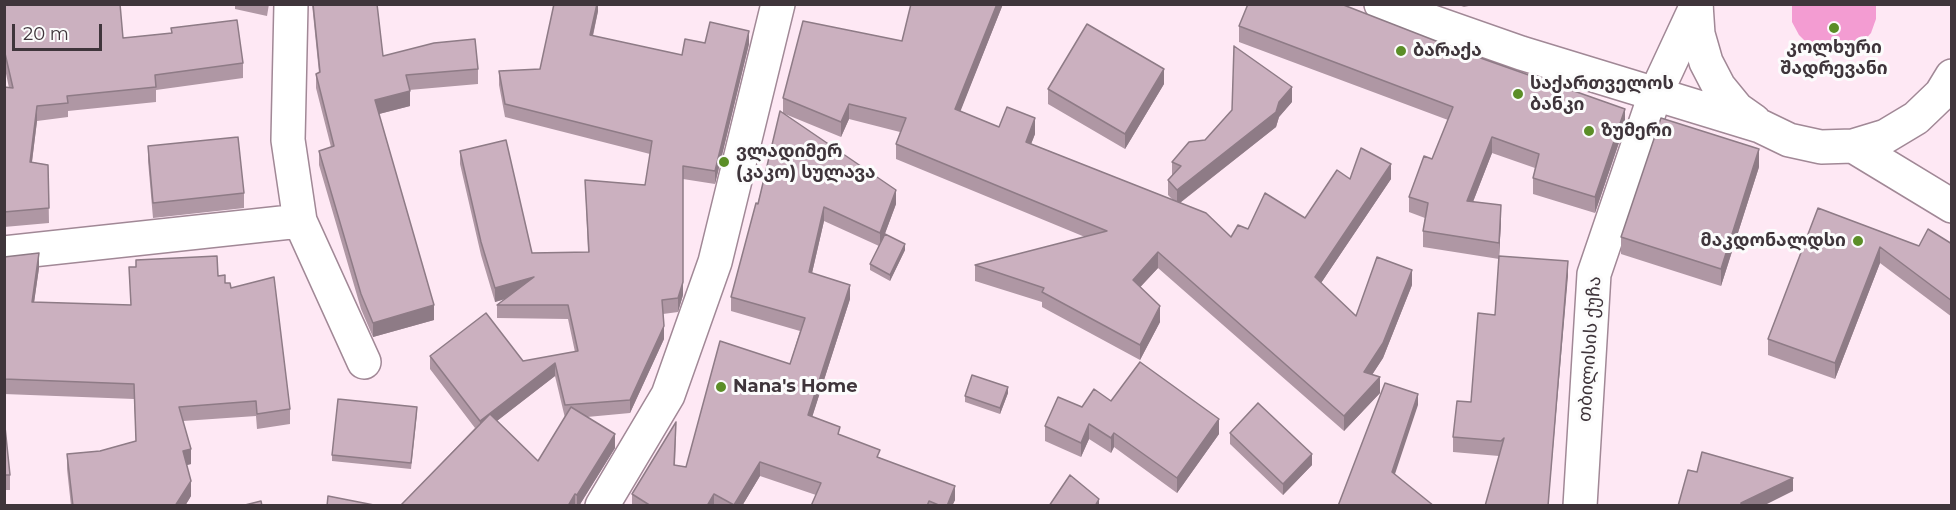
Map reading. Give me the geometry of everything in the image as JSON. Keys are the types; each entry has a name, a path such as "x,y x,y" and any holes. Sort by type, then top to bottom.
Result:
{"street":[{"path":"291,4 288,140 300,221 364,362"},
{"path":"602,506 668,395 715,262 778,4"},
{"path":"1381,4 1521,53 1760,126 1789,140 1821,147 1853,146 1886,136 1916,118 1941,94 1952,76"},
{"path":"1696,5 1698,34 1706,62 1715,79 1737,109 1760,126"},
{"name":"თბილისის ქუჩა","path":"1580,506 1594,274 1655,95 1696,5"},
{"path":"1853,146 1952,206"},
{"path":"4,253 300,221"}],"shaded area":[{"name":"კოლხური შადრევანი","path":"1792,4 1876,5 1876,19 1871,33 1862,43 1849,51 1821,52 1799,35 1792,22"}],"building":[{"path":"4,4 120,4 123,38 172,33 171,28 237,20 243,63 155,75 156,87 67,96 68,103 37,106 30,162 48,165 49,208 4,212 4,87 13,88 4,49"},
{"path":"313,4 377,4 383,56 434,43 475,39 478,69 406,75 410,91 375,100 434,305 373,323 361,294 319,151 334,146 316,74 320,72"},
{"path":"554,4 597,4 590,35 682,55 685,39 705,43 710,22 749,31 715,171 683,166 683,282 678,298 662,300 664,326 630,400 565,405 555,363 480,421 430,356 486,313 523,361 578,351 568,305 497,305 534,277 495,288 481,242 460,151 506,140 532,253 589,252 585,180 645,185 652,141 505,104 499,71 540,69"},
{"path":"911,4 997,4 955,109 999,127 1007,107 1035,118 1026,142 1206,213 1231,237 1238,225 1248,229 1265,193 1305,218 1337,170 1350,179 1361,148 1391,164 1315,277 1356,316 1377,257 1412,270 1383,343 1364,372 1380,377 1344,416 1158,252 1133,280 1160,306 1140,345 1042,292 1044,288 975,265 1107,231 896,144 906,118 849,104 841,122 783,98 803,21 902,41"},
{"path":"1248,4 1341,4 1472,55 1625,109 1595,197 1533,178 1539,154 1492,137 1467,201 1501,205 1499,243 1423,231 1428,203 1409,197 1424,156 1432,159 1453,107 1239,26"},
{"path":"1087,24 1164,69 1125,134 1048,89"},
{"path":"1234,46 1292,87 1279,102 1276,112 1177,190 1168,180 1181,166 1172,162 1189,142 1205,140 1232,110"},
{"path":"780,111 896,190 880,233 824,207 809,272 850,285 808,415 840,427 838,434 880,450 877,457 955,486 947,506 929,501 927,506 811,506 821,483 760,462 734,505 714,494 707,506 651,506 632,494 676,422 674,465 686,467 720,341 790,364 805,318 731,297 756,203 758,204"},
{"path":"1661,118 1759,149 1721,269 1621,237"},
{"path":"238,137 244,193 153,203 148,146"},
{"path":"1818,208 1919,246 1928,229 1952,244 1952,301 1880,247 1835,363 1768,339"},
{"path":"885,234 905,244 890,275 870,264"},
{"path":"39,253 32,302 131,305 129,267 136,267 136,260 217,256 218,276 225,275 225,283 230,283 231,288 274,277 290,409 257,414 256,401 179,407 191,449 183,451 191,481 175,506 73,506 67,454 100,451 136,441 134,384 4,379 4,257"},
{"path":"1499,256 1568,261 1548,506 1485,506 1504,438 1501,441 1453,437 1457,401 1471,402 1478,313 1495,315"},
{"path":"1140,362 1219,419 1177,478 1114,433 1111,438 1089,424 1081,443 1045,426 1058,397 1082,407 1094,389 1111,401"},
{"path":"972,375 1008,387 1000,408 965,396"},
{"path":"1385,383 1418,394 1392,472 1434,506 1338,506"},
{"path":"338,399 417,407 411,463 332,455"},
{"path":"1258,403 1312,454 1283,484 1230,433"},
{"path":"571,407 615,434 568,506 400,506 490,414 538,461"},
{"path":"4,417 10,475 4,475"},
{"path":"1702,452 1793,478 1741,503 1741,506 1678,506 1688,470 1697,472"},
{"path":"1070,475 1099,499 1095,506 1049,506"},
{"path":"328,496 379,506 327,506"},
{"path":"261,501 262,506 241,506"}],"place":[{"name":"კოლხური შადრევანი","path":"1834,28"},
{"name":"ბარაქა","path":"1401,51"},
{"name":"საქართველოს ბანკი","path":"1518,94"},
{"name":"ზუმერი","path":"1589,131"},
{"name":"ვლადიმერ (კაკო) სულავა","path":"724,162"},
{"name":"მაკდონალდსი","path":"1858,241"},
{"name":"Nana's Home","path":"721,387"}]}
